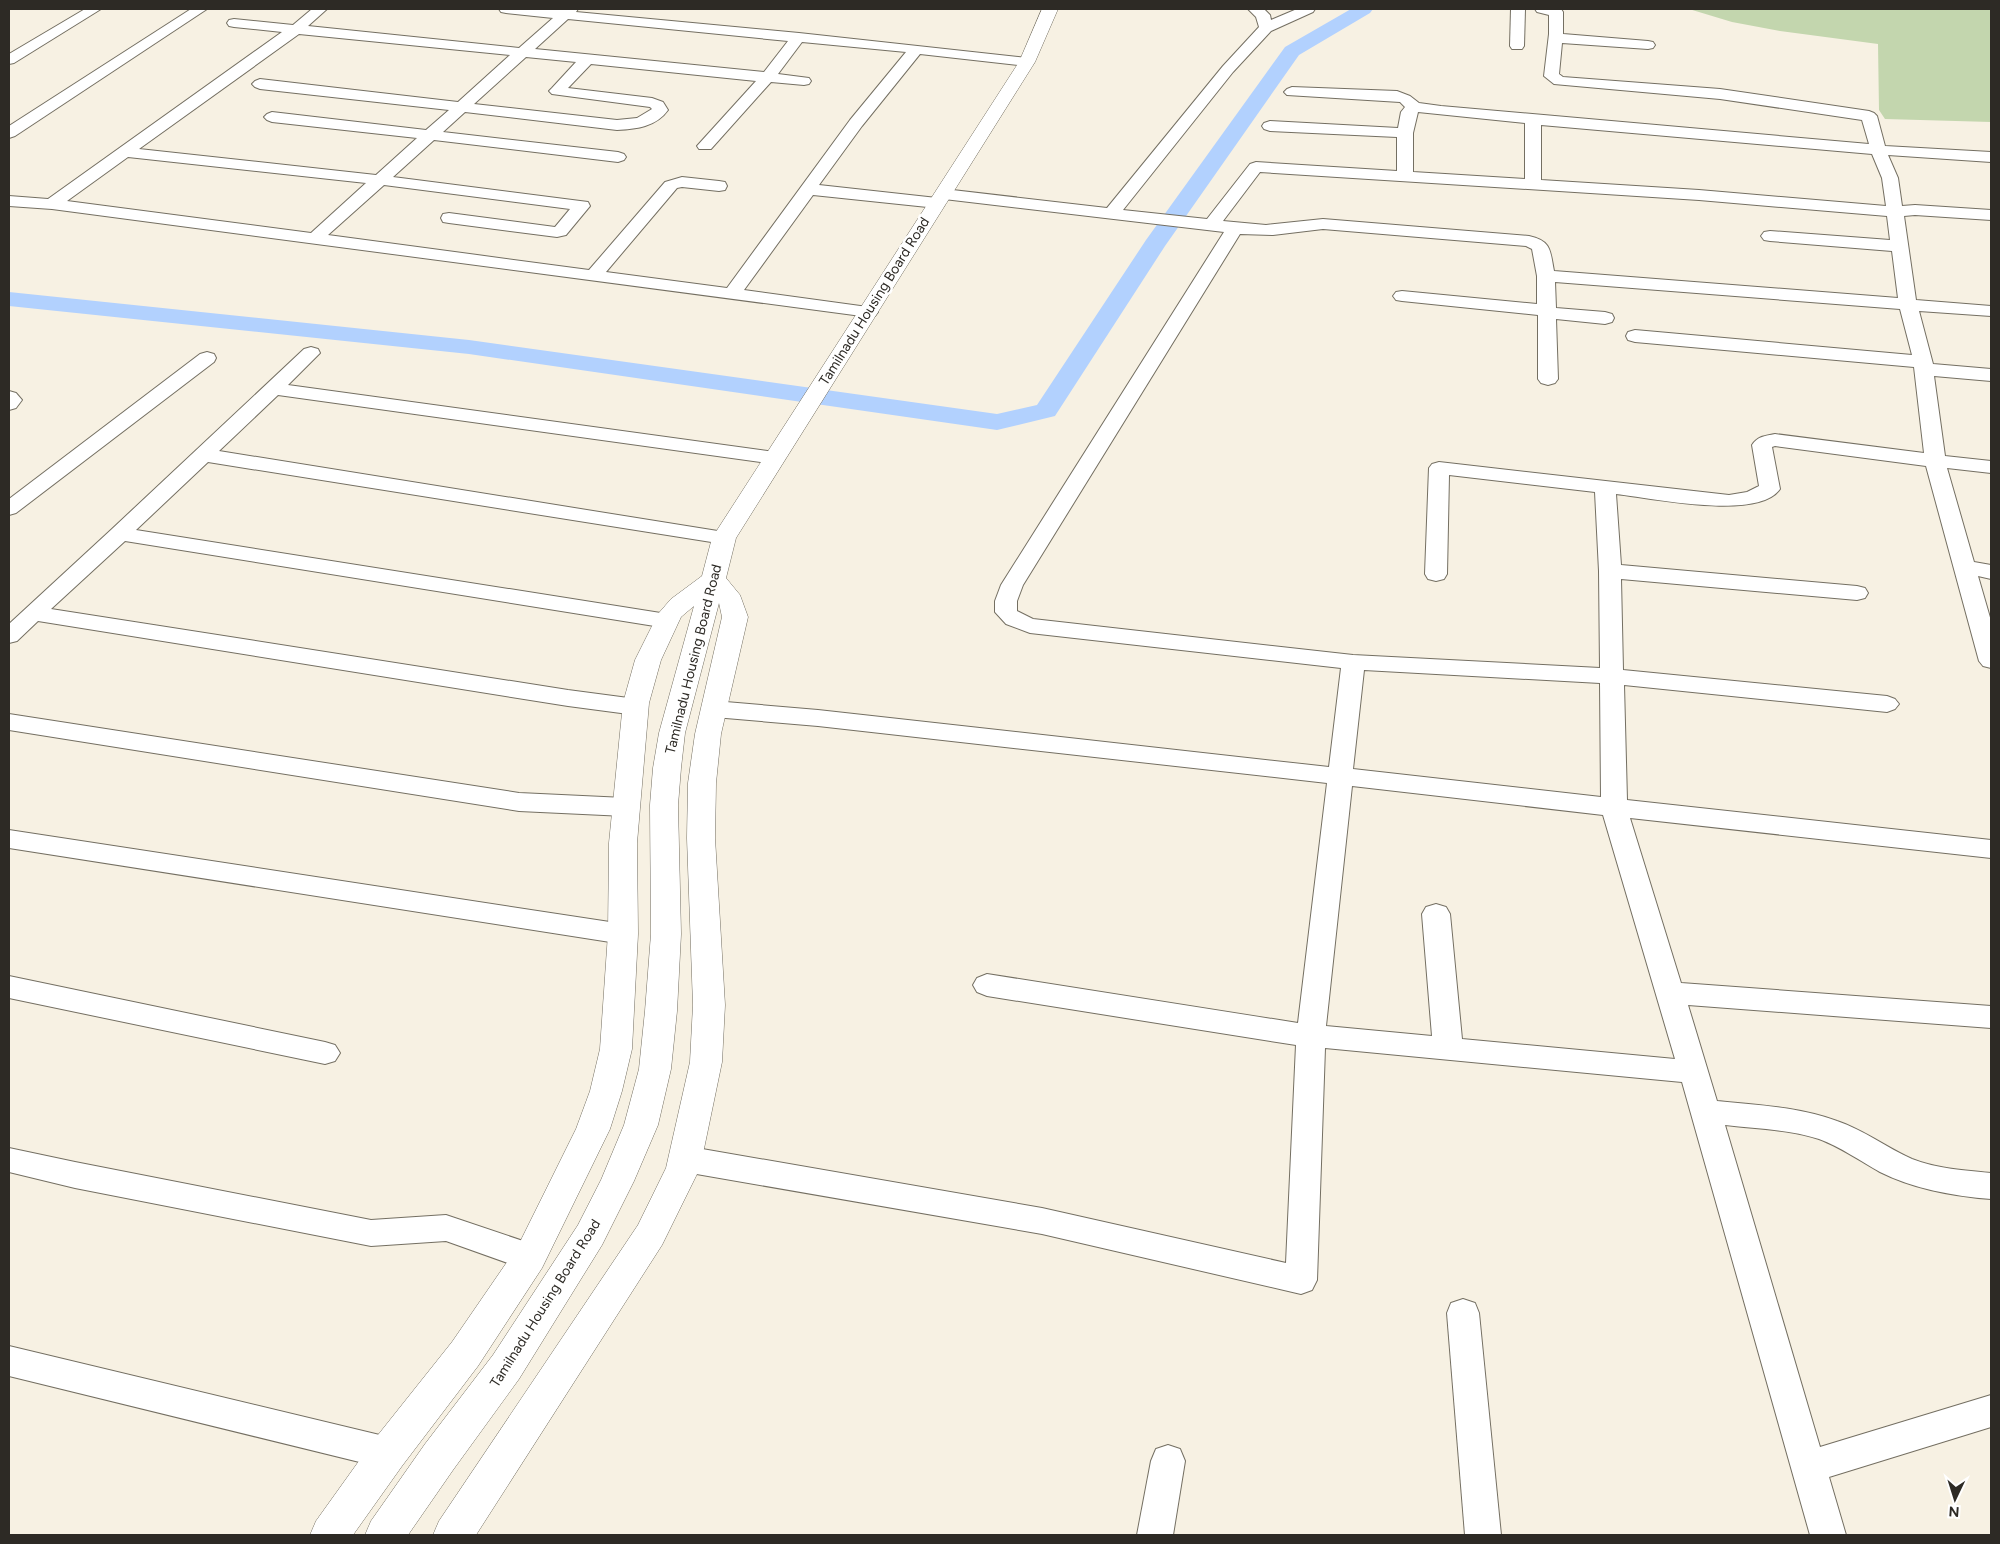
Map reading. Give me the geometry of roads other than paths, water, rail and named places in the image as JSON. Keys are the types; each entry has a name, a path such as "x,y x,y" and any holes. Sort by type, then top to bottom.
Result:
{"street":[{"path":"9,60 94,9"},
{"path":"9,133 200,9"},
{"path":"52,204 296,29 320,9"},
{"path":"506,9 568,12 1027,62"},
{"name":"Tamilnadu Housing Board Road","path":"385,1535 439,1456 506,1367 590,1235 617,1181 641,1125 655,1070 661,1011 666,934 664,805 667,768 672,733 724,538 1027,62 1050,9"},
{"path":"1255,9 1263,15 1266,28"},
{"path":"1112,213 1228,69 1266,28 1308,9"},
{"path":"1517,46 1518,9"},
{"path":"1542,9 1556,12 1556,38 1551,76 1559,81 1720,94 1869,116 1878,150 1890,178 1908,304 1924,365 1935,462 1991,661"},
{"path":"314,239 568,12"},
{"path":"234,23 804,81"},
{"path":"705,146 767,78 799,37"},
{"path":"1556,38 1648,45"},
{"path":"732,294 856,123 916,49"},
{"path":"534,116 587,59"},
{"path":"260,84 617,125 650,120 660,110 658,106 652,103 557,92"},
{"path":"1292,92 1397,96 1405,99 1414,107 1878,150 1991,156"},
{"path":"1405,176 1405,133 1409,112 1414,107"},
{"path":"272,117 618,157"},
{"path":"1533,119 1533,184"},
{"path":"1270,126 1405,133"},
{"path":"125,152 380,180 582,206 560,231 551,233 448,218"},
{"path":"1203,224 1256,167 1698,195 1895,212 1915,210 1991,215"},
{"path":"593,276 671,186 682,182 719,186"},
{"path":"807,189 1112,213 1235,228 1276,230 1303,225 1323,224 1529,242 1540,246 1546,276 1545,311 1548,379"},
{"path":"9,201 52,204 868,312"},
{"path":"1235,228 1012,585 1004,603 1006,613 1016,621 1030,626 1353,662 1612,676 1887,704"},
{"path":"1770,236 1900,246"},
{"path":"1546,276 1991,311"},
{"path":"1402,296 1605,318"},
{"path":"1635,336 1924,365 1991,376"},
{"path":"9,636 311,353"},
{"path":"9,509 207,358"},
{"path":"274,389 775,458"},
{"path":"9,397 12,400 9,404"},
{"path":"1436,574 1439,468 1729,501 1752,498 1770,489 1762,445 1765,442 1775,440 1935,462 1991,467"},
{"path":"203,456 724,538"},
{"path":"1605,487 1610,571 1614,807 1694,1072 1828,1535"},
{"path":"120,534 667,620"},
{"path":"1964,567 1991,572"},
{"path":"1610,571 1857,593"},
{"path":"330,1535 388,1453 465,1354 530,1257 592,1129 606,1091 616,1049 623,934 625,807 636,706 641,680 648,660 667,620 680,604 713,579 733,602 735,617 714,709 702,783 701,838 710,1005 706,1062 683,1168 650,1235 453,1535"},
{"path":"33,613 550,695 636,706"},
{"path":"685,1159 1042,1221 1301,1280 1310,1036 1353,662"},
{"path":"714,709 818,718 1991,849"},
{"path":"9,722 352,774 519,802 625,807"},
{"path":"9,839 623,934"},
{"path":"1436,914 1448,1048"},
{"path":"987,985 1310,1036 1694,1072"},
{"path":"9,987 326,1053"},
{"path":"1670,993 1991,1018"},
{"path":"1705,1111 1816,1126 1836,1134 1901,1168 1920,1175 1951,1182 1991,1186"},
{"path":"9,1160 75,1175 370,1233 446,1228 530,1257"},
{"path":"1464,1313 1483,1535"},
{"path":"9,1361 388,1453"},
{"path":"1808,1467 1991,1411"},
{"path":"1155,1535 1168,1461"}],"waterway":[{"path":"9,299 469,347 997,422 1046,411 1154,245 1292,51 1364,9"}]}
